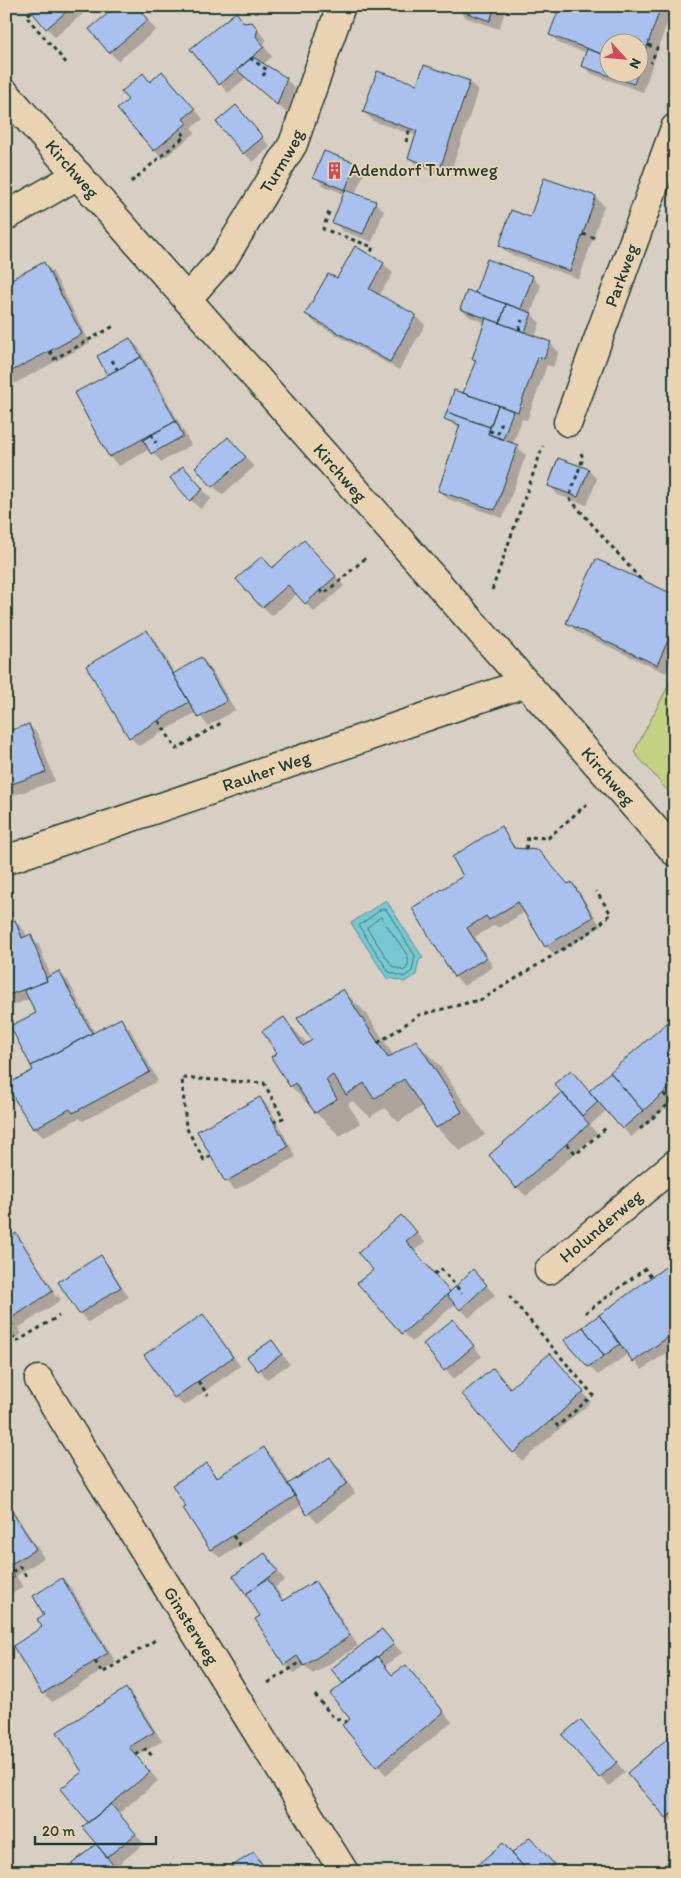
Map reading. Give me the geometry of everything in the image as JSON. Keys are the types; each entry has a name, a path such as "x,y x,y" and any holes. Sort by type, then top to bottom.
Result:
{"street":[{"name":"Turmweg","path":"187,299 225,256 293,144 341,6"},
{"name":"Kirchweg","path":"6,94 675,852"},
{"name":"Parkweg","path":"568,422 675,128"},
{"path":"6,216 78,175"},
{"name":"Rauher Weg","path":"6,860 525,683"},
{"name":"Holunderweg","path":"548,1270 675,1164"},
{"name":"Ginsterweg","path":"39,1380 344,1872"}],"path":[{"path":"32,12 26,16 68,65"},
{"path":"648,44 657,48 651,63"},
{"path":"250,58 267,70 262,77"},
{"path":"406,142 410,128"},
{"path":"104,205 185,136 179,129"},
{"path":"329,212 324,228 373,247 370,255"},
{"path":"519,330 522,320"},
{"path":"50,351 54,358 114,326"},
{"path":"112,360 118,369"},
{"path":"489,431 498,434 503,419"},
{"path":"478,629 543,446 568,422 583,458 569,498 641,580"},
{"path":"151,434 156,443"},
{"path":"320,590 324,594 394,533"},
{"path":"159,720 176,749 221,723"},
{"path":"526,849 528,837 548,838 612,782"},
{"path":"378,1043 419,1015 483,998 592,931 611,914 596,891"},
{"path":"211,1156 204,1160 186,1127 182,1078 264,1083 283,1118 274,1122"},
{"path":"640,1129 671,1102 663,1093"},
{"path":"567,1144 576,1154 606,1128"},
{"path":"434,1274 441,1269 462,1293"},
{"path":"585,1313 645,1269 651,1277"},
{"path":"509,1296 594,1395 558,1426 552,1420"},
{"path":"8,1329 16,1342 58,1316"},
{"path":"198,1381 208,1395"},
{"path":"233,1536 241,1547"},
{"path":"12,1572 20,1567 28,1579"},
{"path":"95,1661 102,1673 188,1620"},
{"path":"315,1695 333,1717 346,1722"},
{"path":"136,1755 146,1749 153,1758"}],"green space":[{"path":"675,673 675,799 634,752"}],"water":[{"path":"386,900 423,958 419,960 416,975 404,982 391,978 388,980 351,923"}],"building":[{"path":"27,6 73,6 46,29"},
{"path":"117,6 136,6 148,20 109,53 89,29"},
{"path":"457,6 495,6 490,21 456,9"},
{"path":"560,6 661,6 648,44 648,32 598,32 598,52 549,35"},
{"path":"236,12 244,23 252,22 258,29 256,36 264,47 219,85 190,49"},
{"path":"587,49 598,53 598,72 581,66"},
{"path":"253,57 287,78 277,105 237,70"},
{"path":"424,65 470,81 440,169 408,158 417,131 363,112 377,71 417,84"},
{"path":"162,71 195,109 183,119 187,123 154,151 117,109 128,100 121,92 143,73 150,82"},
{"path":"236,105 263,137 243,154 216,122"},
{"name":"Adendorf Turmweg","path":"324,151 356,163 345,190 313,177"},
{"path":"544,178 596,196 570,271 499,246 511,210 530,217"},
{"path":"345,190 376,201 363,234 332,223"},
{"path":"355,246 384,263 369,289 416,315 390,362 305,314 328,274 337,278"},
{"path":"487,259 533,276 521,309 475,293"},
{"path":"44,262 82,334 6,374 6,282"},
{"path":"467,290 506,304 500,323 460,309"},
{"path":"506,304 532,313 525,332 500,323"},
{"path":"486,318 551,342 544,359 538,357 518,412 463,393 476,360 472,359"},
{"path":"130,338 141,357 107,375 97,356"},
{"path":"141,357 176,421 109,457 74,393"},
{"path":"454,390 498,405 490,427 447,412"},
{"path":"498,405 513,411 503,439 488,434"},
{"path":"447,412 490,427 488,434 518,445 495,510 438,491 460,425 444,419"},
{"path":"176,421 183,436 151,454 143,440"},
{"path":"228,437 246,457 212,487 195,467"},
{"path":"558,458 589,469 578,497 548,486"},
{"path":"183,466 203,489 190,501 170,478"},
{"path":"304,540 336,576 305,604 288,585 262,608 236,579 262,556 272,568"},
{"path":"596,559 675,595 675,625 657,665 566,623"},
{"path":"147,630 189,702 129,738 86,666"},
{"path":"201,657 227,701 198,718 173,674"},
{"path":"29,724 46,772 6,786 6,732"},
{"path":"501,826 514,848 538,850 568,884 572,882 593,917 545,947 518,902 489,920 486,916 467,928 486,958 454,977 412,908 463,876 452,857"},
{"path":"15,920 22,938 31,934 47,981 6,996 6,923"},
{"path":"59,971 92,1033 31,1066 10,1026 36,1013 24,990 47,981 46,978"},
{"path":"343,989 388,1058 416,1040 462,1112 436,1128 404,1079 374,1099 364,1083 346,1095 333,1075 326,1080 337,1099 315,1113 295,1083 290,1087 271,1057 277,1053 262,1031 284,1017 303,1046 312,1040 297,1018"},
{"path":"675,1016 675,1083 643,1111 610,1072"},
{"path":"121,1018 150,1072 73,1113 70,1109 33,1129 6,1085 33,1070 31,1066"},
{"path":"571,1070 598,1102 582,1116 554,1084"},
{"path":"610,1072 643,1111 622,1129 589,1091"},
{"path":"562,1092 589,1124 516,1188 489,1155"},
{"path":"260,1097 288,1147 225,1182 197,1131"},
{"path":"401,1215 417,1232 406,1241 450,1292 402,1334 357,1283 373,1270 358,1253"},
{"path":"16,1233 53,1291 10,1319 14,1325 6,1330 6,1240"},
{"path":"101,1255 121,1287 79,1314 58,1282"},
{"path":"675,1260 675,1332 633,1362 599,1315"},
{"path":"473,1269 487,1285 460,1310 447,1295"},
{"path":"203,1314 233,1357 174,1398 144,1355"},
{"path":"599,1315 620,1344 604,1356 583,1327"},
{"path":"453,1319 474,1346 444,1371 423,1344"},
{"path":"583,1327 604,1356 588,1367 564,1340"},
{"path":"272,1340 282,1354 258,1371 247,1357"},
{"path":"550,1353 584,1392 513,1453 462,1394 493,1368 510,1388"},
{"path":"264,1447 295,1496 210,1550 183,1508 186,1507 172,1485 207,1463 216,1478"},
{"path":"330,1457 347,1483 307,1515 288,1484"},
{"path":"10,1508 36,1549 8,1566 15,1577 6,1583 6,1510"},
{"path":"265,1553 278,1571 246,1594 233,1576"},
{"path":"62,1578 108,1653 42,1694 13,1646 42,1627 37,1619 44,1615 33,1596"},
{"path":"267,1578 282,1601 315,1581 350,1636 304,1666 297,1656 284,1665 255,1619 260,1616 246,1594"},
{"path":"382,1629 394,1644 343,1684 331,1669"},
{"path":"377,1656 392,1675 406,1665 444,1712 376,1767 342,1725 350,1719 330,1694"},
{"path":"126,1688 154,1732 129,1747 150,1772 88,1823 60,1789 82,1772 57,1732"},
{"path":"580,1720 617,1762 599,1778 562,1735"},
{"path":"675,1732 675,1811 666,1818 627,1773"},
{"path":"111,1804 136,1834 107,1857 82,1827"},
{"path":"530,1837 554,1864 544,1872 528,1872 512,1853"},
{"path":"503,1843 528,1872 469,1872"},
{"path":"96,1844 119,1872 62,1872"},
{"path":"254,1852 267,1872 223,1872"}],"place":[{"name":"Adendorf Turmweg","path":"335,170"}]}
